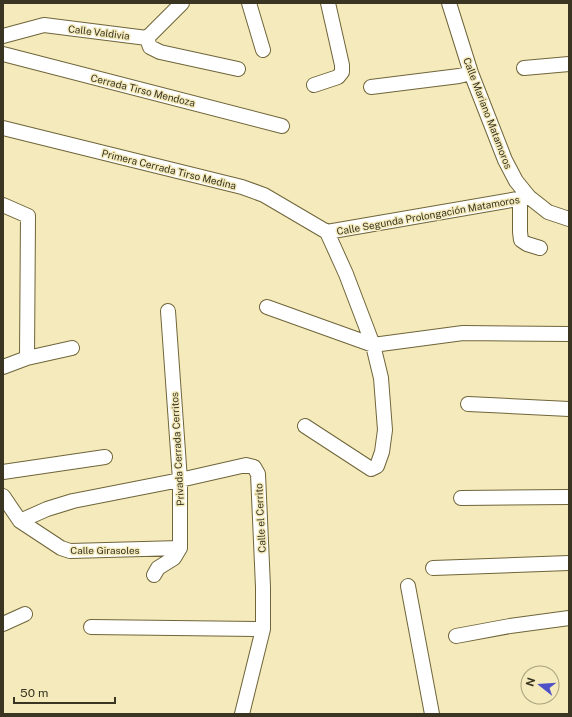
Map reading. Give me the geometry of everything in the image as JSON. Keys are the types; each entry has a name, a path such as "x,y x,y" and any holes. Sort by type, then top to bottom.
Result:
{"street":[{"path":"182,3 148,38 150,47 160,52 238,69"},
{"path":"249,3 264,50"},
{"path":"314,85 338,77 342,72 328,3"},
{"name":"Calle Mariano Matamoros","path":"449,3 471,73 505,160 524,198 548,212 569,219"},
{"name":"Calle Valdivia","path":"3,36 44,24 148,38"},
{"name":"Cerrada Tirso Mendoza","path":"3,54 282,126"},
{"path":"524,68 569,64"},
{"path":"371,87 459,76 471,73"},
{"name":"Primera Cerrada Tirso Medina","path":"3,128 242,187 264,195 327,232"},
{"path":"524,198 520,232 521,240 526,244 540,248"},
{"name":"Calle Segunda Prolongación Matamoros","path":"327,232 524,198"},
{"path":"3,205 28,216 27,358"},
{"path":"305,426 370,469 377,466 382,452 385,430 381,378 373,345 346,274 327,232"},
{"path":"267,307 373,345 463,333 569,334"},
{"name":"Privada Cerrada Cerritos","path":"168,311 180,480 180,548"},
{"path":"3,367 27,358 72,348"},
{"path":"468,404 569,409"},
{"path":"3,472 105,457"},
{"name":"Calle el Cerrito","path":"20,521 47,509 73,501 180,480 246,465 254,467 258,474 259,489 263,629 242,714"},
{"name":"Calle Girasoles","path":"3,496 20,521 60,548 70,552 180,548"},
{"path":"461,498 569,497"},
{"path":"154,575 158,568 174,558 180,548"},
{"path":"433,568 569,563"},
{"path":"408,586 432,714"},
{"path":"3,624 25,614"},
{"path":"456,636 510,626 569,618"},
{"path":"91,628 263,629"}]}
